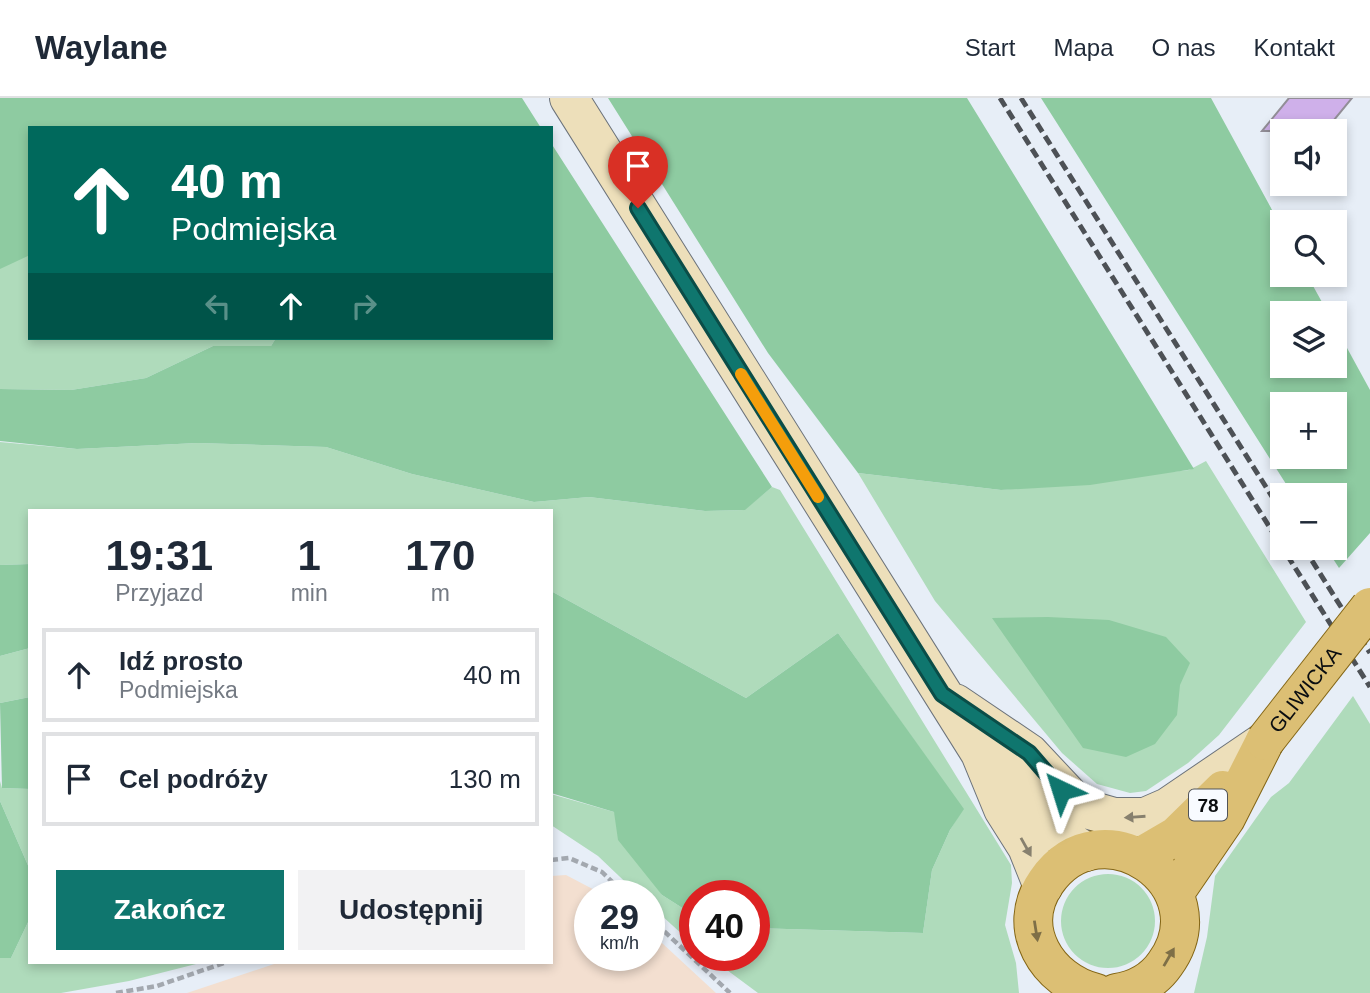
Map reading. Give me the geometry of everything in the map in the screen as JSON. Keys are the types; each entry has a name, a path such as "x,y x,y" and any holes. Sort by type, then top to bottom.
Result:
{"main road":[{"name":"GLIWICKA","path":"1140,857 1176,836 1193,822 1241,771 1370,607"},
{"name":"GLIWICKA","path":"1174,894 1226,818 1265,741"},
{"path":"1096,993 1051,982 1035,931 1035,909 1043,887 1061,866 1086,852 1119,850 1140,857 1160,873 1174,894 1179,928 1173,950 1161,970 1143,985 1116,993"}],"street":[{"path":"569,98 980,753 1003,809 1027,848 1043,887"},
{"path":"942,694 1029,753 1073,801 1114,817 1145,817 1168,807 1265,741"},
{"path":"980,753 1026,794 1059,834 1086,852"}],"path":[{"path":"553,860 569,858 602,873 610,880"},
{"path":"665,932 730,993"},
{"path":"116,993 157,986 221,964"}],"shaded area":[{"path":"566,875 576,880 574,971 665,971 665,946 679,959 679,971 692,971 716,993 187,993 274,964 553,964 553,876"}],"green space":[{"path":"0,98 28,126 28,340 275,340 271,346 213,346 146,378 71,390 0,389"},
{"path":"0,98 522,98 540,126 28,126 28,256 0,269"},
{"path":"608,98 967,98 1194,469 1090,485 1001,490 858,473 768,353"},
{"path":"1041,98 1211,98 1272,210 1270,287 1314,287 1321,301 1270,301 1270,378 1347,378 1347,348 1370,390 1370,533 1347,559 1347,483 1285,483 1276,469 1347,469 1347,392 1270,392 1270,459"},
{"path":"553,146 772,487 745,510 705,511 589,497 534,502 412,474 326,447 197,443 77,449 0,441 0,389 71,390 146,378 213,346 271,346 275,340 553,340"},
{"path":"0,442 77,449 197,443 326,447 412,474 534,502 589,497 705,511 744,510 772,487 780,490 1011,865 1012,883 1005,925 1016,963 1019,993 758,993 728,971 770,971 770,928 923,933 932,870 963,809 838,633 746,698 553,592 553,509 28,509 28,564 0,565"},
{"path":"1206,461 1306,622 1219,735 1188,763 1146,791 1130,793 1097,784 1062,753 935,601 858,473 1001,490 1189,470"},
{"path":"1334,560 1346,560 1339,568"},
{"path":"28,564 28,649 0,656 0,565"},
{"path":"553,592 746,698 838,633 964,809 950,830 932,870 923,933 770,928 770,880 679,880 679,906 665,897 665,880 650,880 618,840 614,812 553,794"},
{"path":"992,618 1109,620 1166,637 1190,663 1180,685 1177,715 1155,744 1126,757 1083,748"},
{"path":"28,649 28,697 0,703 0,656"},
{"path":"1353,696 1370,724 1370,993 1194,993 1207,937 1215,876 1271,797 1289,783"},
{"path":"28,697 28,789 2,788 0,703"},
{"path":"0,781 2,788 28,789 28,865 0,801"},
{"path":"553,795 614,812 653,880 623,880 598,856 553,826"},
{"path":"0,801 28,865 28,922 11,958 0,958"},
{"path":"1108,874 1126,878 1141,888 1151,903 1155,921 1151,939 1141,954 1126,964 1108,968 1090,964 1075,954 1065,939 1061,921 1065,903 1075,888 1090,878"},
{"path":"665,897 679,906 679,931 665,919"},
{"path":"28,922 28,964 196,964 129,981 61,993 0,993 0,958 11,958"}],"building":[{"path":"1289,98 1352,98 1335,119 1272,119"},
{"path":"1270,121 1270,131 1262,131"}],"railway":[{"path":"1000,98 1370,687"},
{"path":"1021,98 1270,493"},
{"path":"1312,560 1370,653"}],"slow traffic":[{"path":"741,374 818,497"}],"route":[{"path":"638,208 942,694 1029,753 1061,790"}]}
